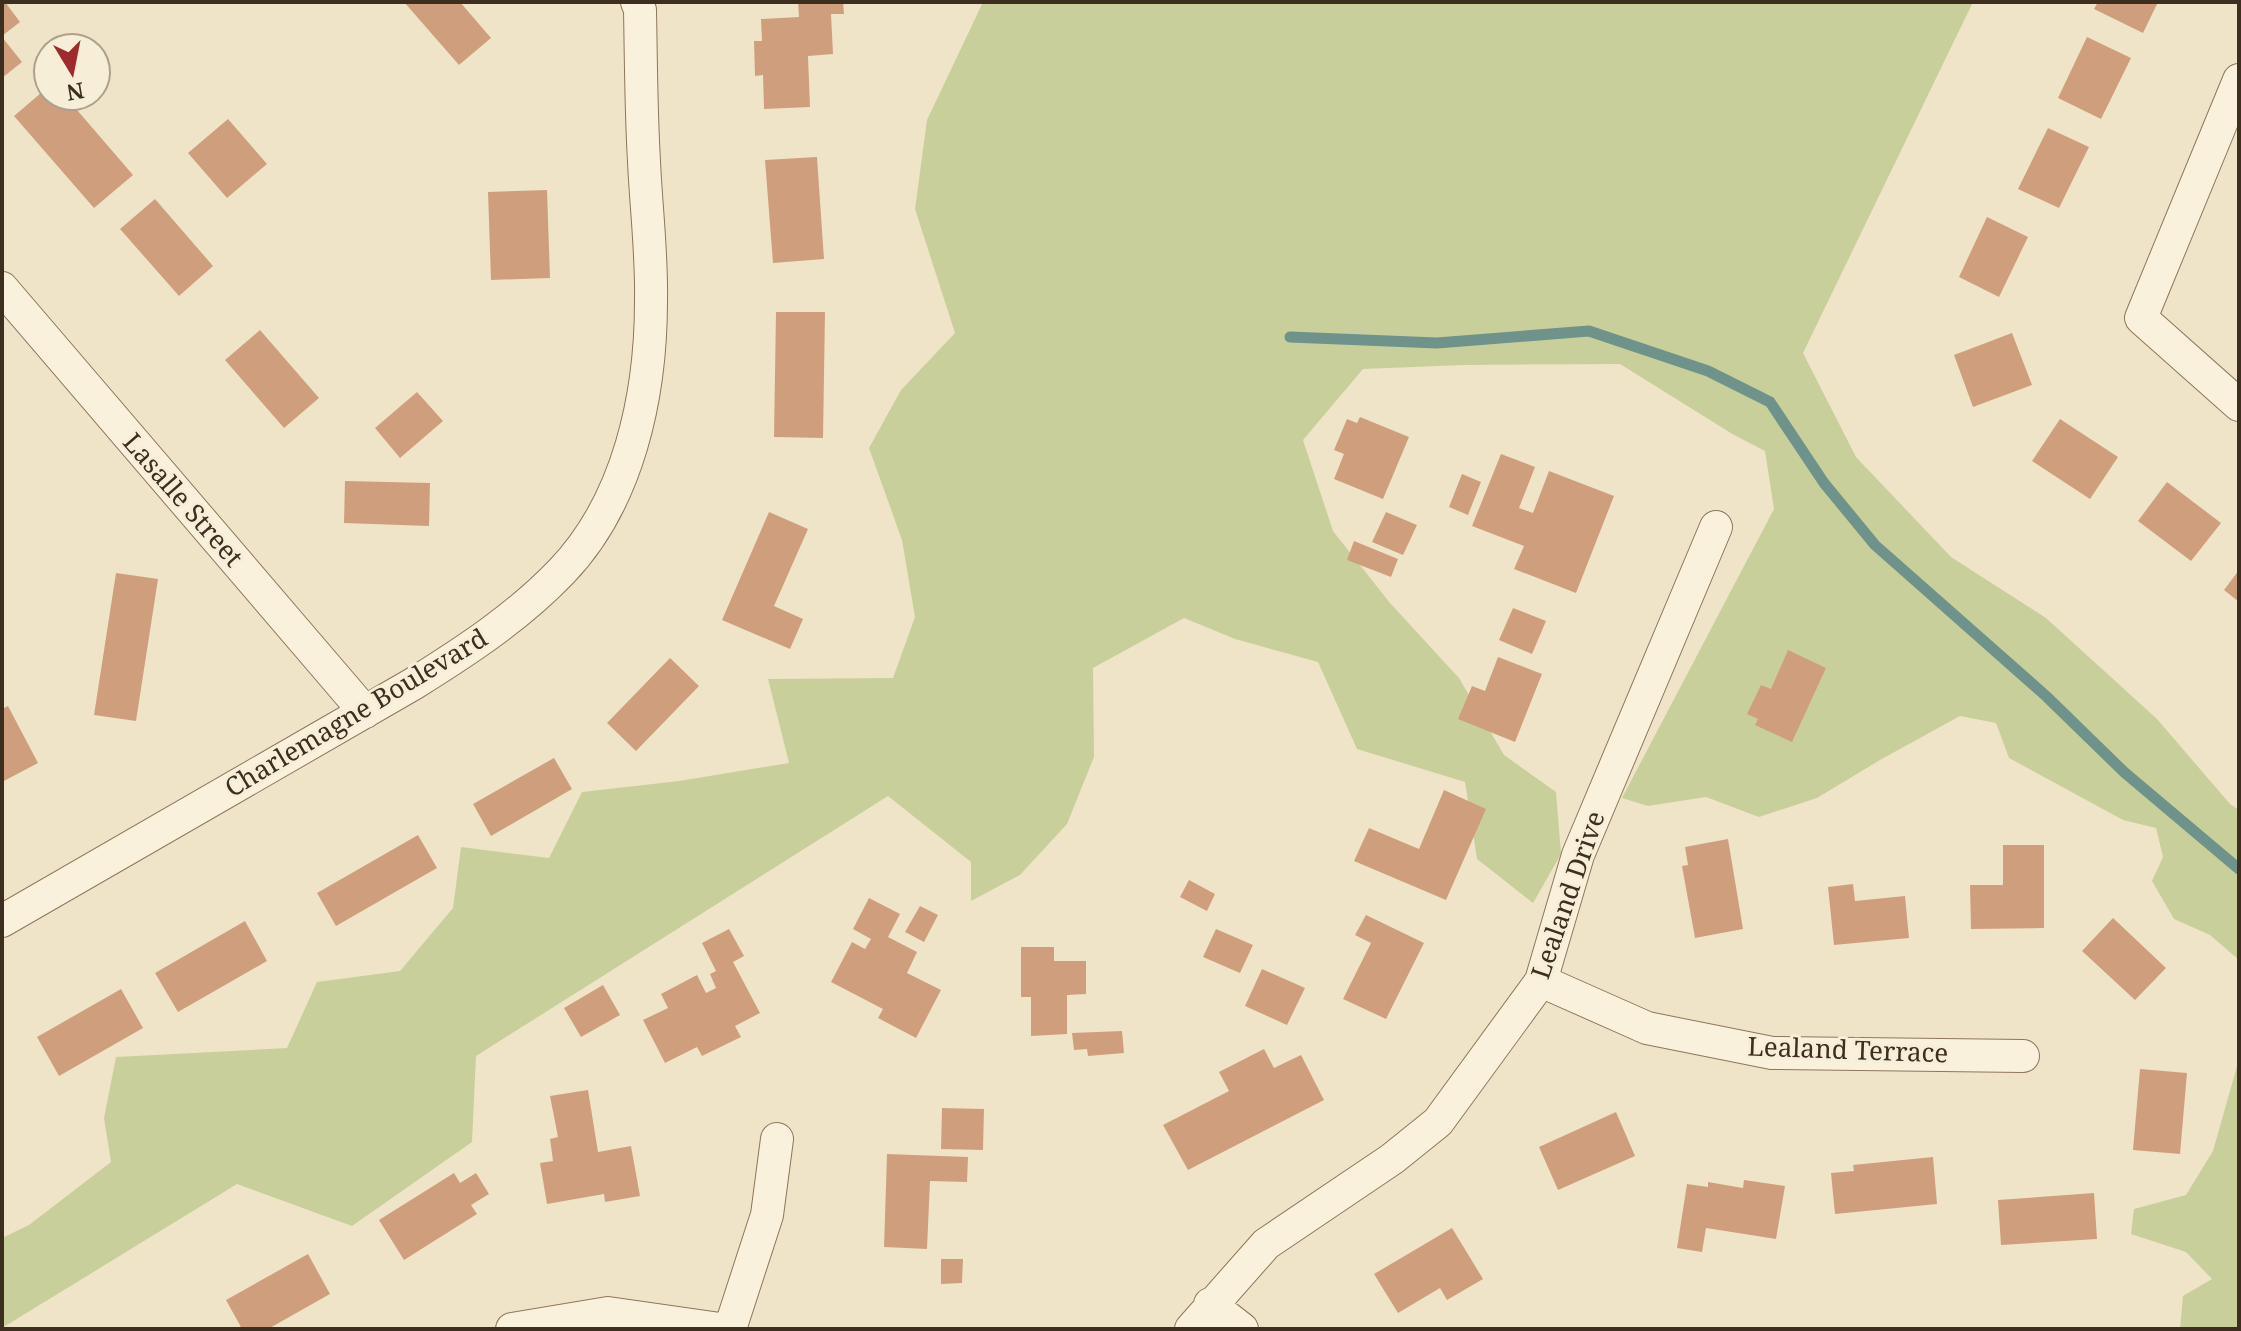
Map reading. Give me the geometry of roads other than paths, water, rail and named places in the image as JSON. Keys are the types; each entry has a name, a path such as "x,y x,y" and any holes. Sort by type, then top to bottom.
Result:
{"street":[{"name":"Charlemagne Boulevard","path":"2,921 471,648 523,609 564,570 593,530 616,488 641,403 651,300 637,5"},
{"path":"2239,80 2141,318 2239,405"},
{"name":"Lasalle Street","path":"2,288 365,712"},
{"name":"Lealand Drive","path":"1200,1317 1266,1244 1392,1159 1438,1122 1541,981 1578,855 1716,527"},
{"name":"Lealand Terrace","path":"1541,981 1647,1028 1772,1053 2023,1056"},
{"path":"730,1329 767,1215 777,1139"},
{"path":"512,1329 608,1313 720,1329"},
{"path":"1200,1317 1242,1329"}],"waterway":[{"path":"1290,337 1437,343 1589,331 1708,371 1770,402 1824,483 1875,545 2046,696 2124,772 2239,869"}]}
